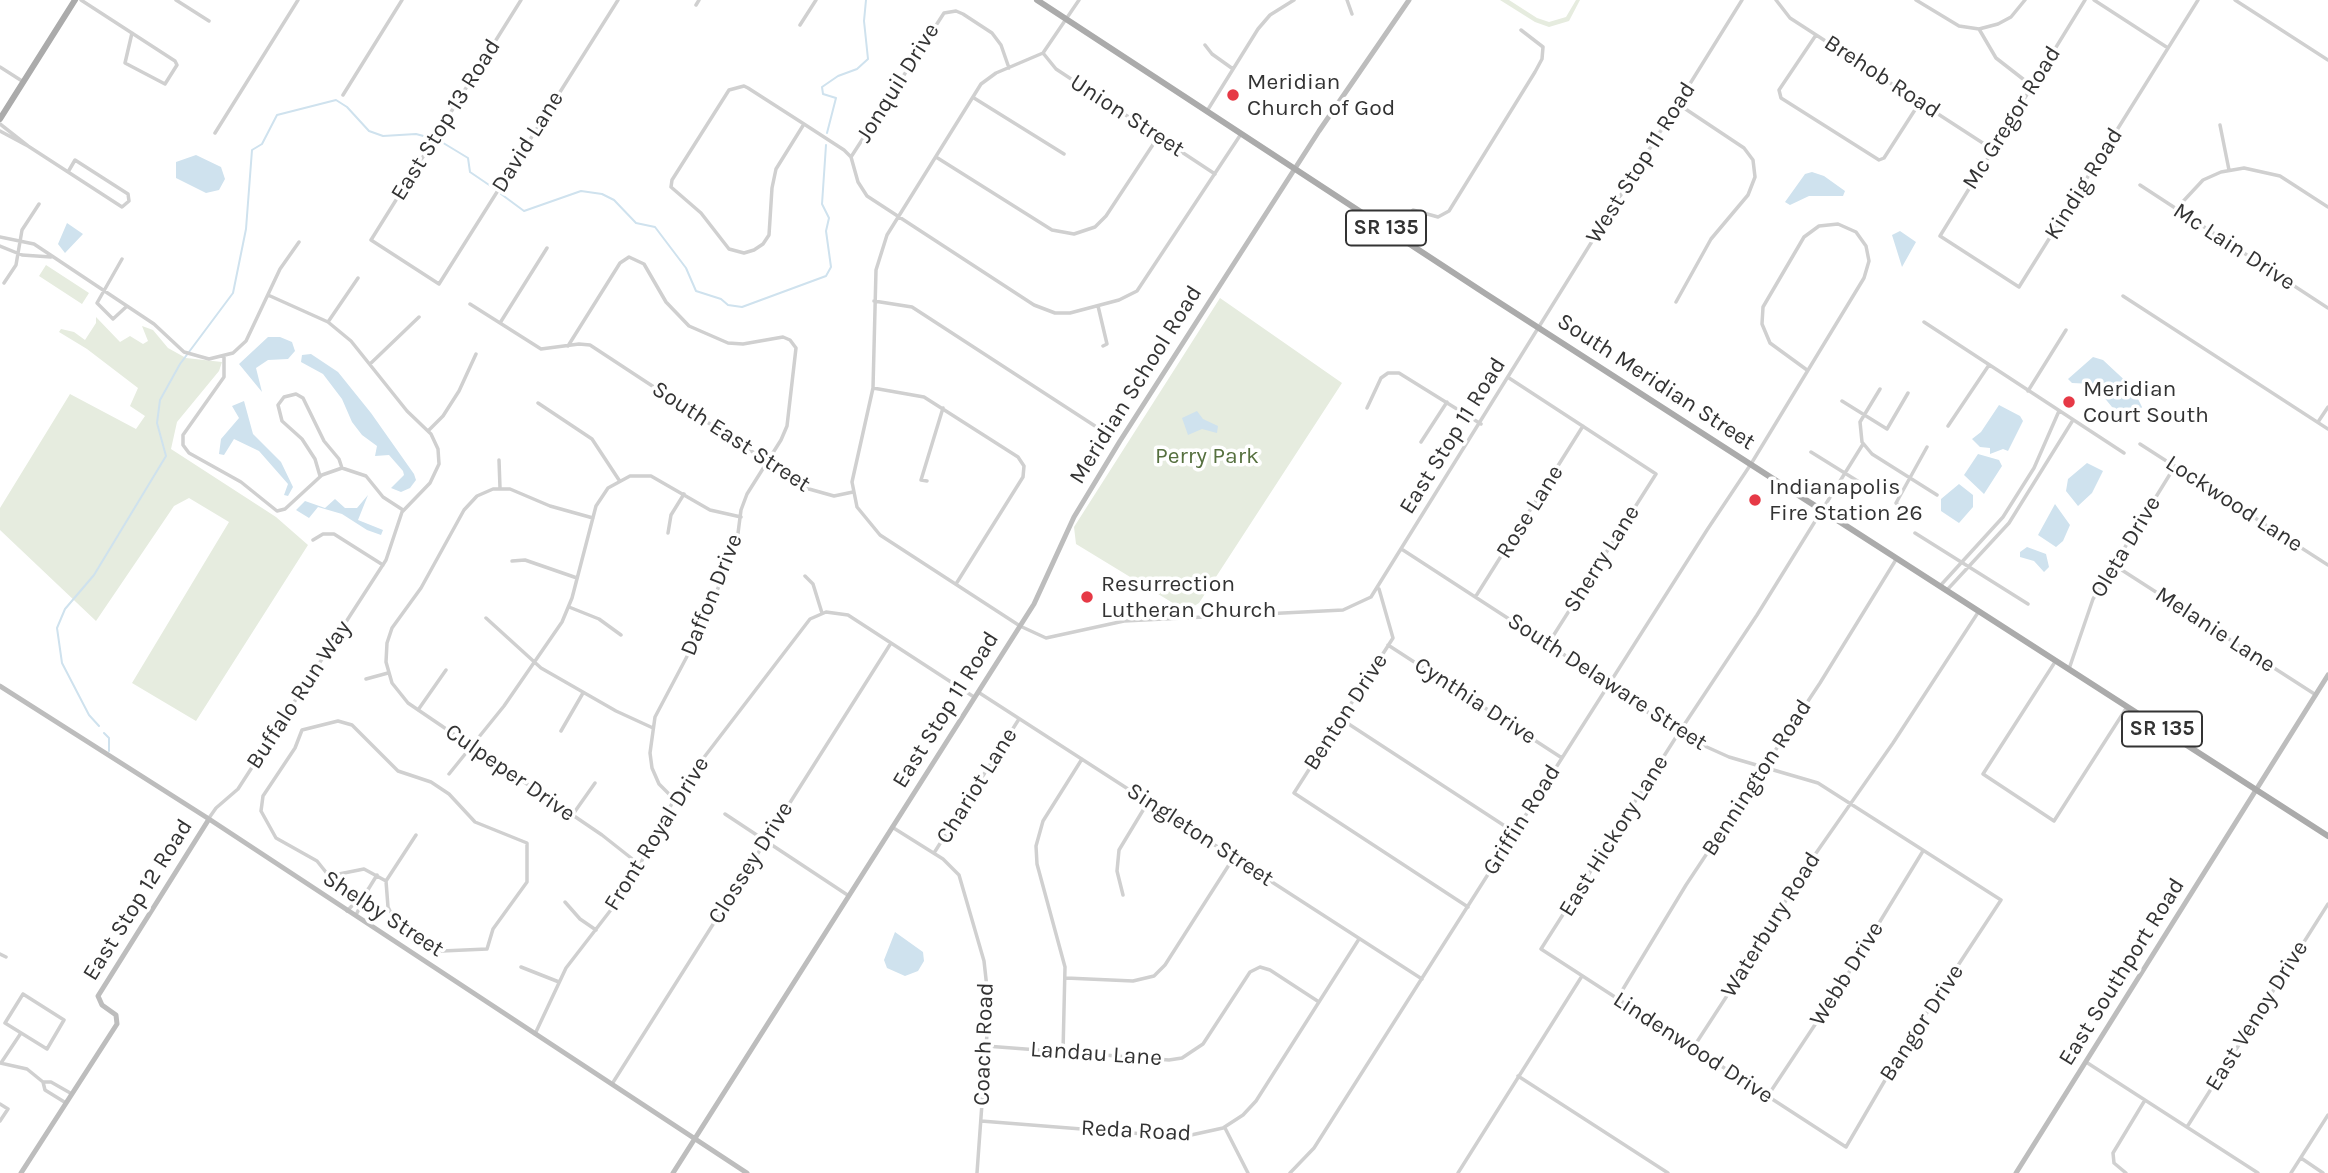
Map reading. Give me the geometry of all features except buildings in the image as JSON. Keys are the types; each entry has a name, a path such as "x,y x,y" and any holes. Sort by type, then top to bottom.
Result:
{"main road":[{"path":"0,121 78,0"},
{"name":"South Meridian Street","path":"1037,0 2328,836"},
{"name":"Meridian School Road","path":"1020,626 1083,502 1296,169 1409,0"},
{"name":"East Stop 11 Road","path":"673,1173 1020,626"},
{"name":"East Southport Road","path":"2016,1173 2328,675"},
{"name":"Shelby Street","path":"0,686 209,819 747,1173"},
{"name":"East Stop 12 Road","path":"21,1173 117,1024 116,1015 102,1005 98,996 209,819"}],"street":[{"path":"78,0 132,33 175,61 177,65 164,84 125,62 132,33"},
{"path":"176,0 209,21"},
{"path":"215,133 298,0"},
{"path":"342,95 402,0"},
{"name":"East Stop 13 Road","path":"439,284 370,240 522,0"},
{"name":"David Lane","path":"439,284 618,0"},
{"path":"800,25 816,0"},
{"path":"1020,626 870,527 857,507 852,471 873,388 874,301 880,251 987,78 1043,53 1079,0"},
{"path":"1207,111 1270,15 1294,0"},
{"path":"1347,0 1352,14"},
{"name":"West Stop 11 Road","path":"1541,328 1742,0"},
{"name":"Brehob Road","path":"1776,0 1789,17 1992,149"},
{"path":"1916,0 1949,21 1979,29 2011,17 2025,0"},
{"name":"Mc Gregor Road","path":"1940,236 2085,0"},
{"path":"2094,0 2168,48"},
{"name":"Kindig Road","path":"1940,236 2019,287 2198,0"},
{"path":"2235,0 2328,60"},
{"name":"Jonquil Drive","path":"851,157 940,16 948,11 963,14 992,33 1001,46 1009,68"},
{"path":"1979,29 1987,46 2001,63 2032,86"},
{"path":"1395,234 1413,209 1438,217 1449,211 1515,105 1544,52 1539,41 1521,30"},
{"path":"1816,34 1779,90 1781,98 1879,160 1884,158 1920,102"},
{"path":"1205,45 1212,54 1233,69"},
{"name":"Union Street","path":"1043,53 1055,68 1215,174"},
{"path":"0,67 24,82"},
{"path":"804,124 776,169 767,239 754,250 744,253 729,249 701,213 671,187 672,180 729,90 738,86 748,88 804,124 851,157 863,192 1034,305 1055,313 1070,313 1098,306 1137,291 1241,134"},
{"path":"974,97 1064,154"},
{"path":"1676,302 1711,239 1748,195 1755,177 1754,163 1745,148 1678,104"},
{"path":"0,121 28,146"},
{"path":"2220,125 2229,170"},
{"path":"0,131 122,207 129,201 128,194 75,160 68,172"},
{"path":"936,157 1052,230 1074,234 1096,226 1106,216 1158,137"},
{"path":"2176,209 2203,180 2229,170 2253,169 2272,173 2328,206"},
{"name":"Mc Lain Drive","path":"2140,185 2328,308"},
{"path":"4,283 16,265 20,239 39,204"},
{"name":"Griffin Road","path":"1290,1173 1312,1152 1751,464 1867,272 1868,252 1859,235 1845,226 1825,224 1814,228 1802,239 1765,301 1762,320 1768,339 1779,352 1807,370"},
{"path":"0,237 34,244 157,327 186,353 205,359 224,356 246,341 280,269 299,242"},
{"path":"0,246 18,254 51,257"},
{"path":"500,323 547,248"},
{"name":"Daffon Drive","path":"568,346 620,263 629,257 644,264 676,316 709,337 743,344 783,337 796,346 787,426 747,494 737,541 702,628 663,700 653,728 652,768 659,784 674,799"},
{"path":"122,259 97,303 112,318 127,307"},
{"path":"328,322 358,278"},
{"path":"224,356 226,375 184,432 183,445 189,453 241,482 277,511 284,510 320,476 342,468 366,476 383,497 403,510 432,480 437,471 439,454 429,430 407,411 351,341 328,322 268,295"},
{"path":"2123,296 2328,429"},
{"path":"874,301 912,306 1095,426"},
{"name":"South East Street","path":"470,304 541,349 590,345 817,492 834,496 853,492"},
{"path":"1098,306 1107,344 1103,346"},
{"path":"370,364 419,317"},
{"path":"1923,322 2124,453"},
{"name":"East Stop 11 Road","path":"1020,626 1037,636 1050,638 1124,621 1341,611 1362,604 1379,589 1541,328"},
{"path":"2028,391 2066,330"},
{"path":"429,430 459,391 476,354"},
{"path":"1948,426 1989,365"},
{"path":"1367,408 1381,378 1391,373 1405,375 1481,424"},
{"path":"1509,379 1583,426"},
{"path":"873,388 914,393 943,408 1018,457 1025,467 1023,477 956,585"},
{"path":"1880,389 1859,429 1863,444 1937,495"},
{"path":"1842,401 1887,429 1908,393"},
{"path":"320,476 315,459 302,439 282,421 278,408 281,399 295,394 302,397 324,441 339,458 342,468"},
{"path":"538,402 592,439 619,480"},
{"path":"1421,442 1447,402"},
{"path":"2318,422 2328,407"},
{"path":"927,481 922,480 943,408"},
{"path":"1940,586 2003,517 2034,468 2059,411"},
{"path":"1947,590 2009,523 2073,420"},
{"name":"Sherry Lane","path":"1548,644 1656,474 1583,426"},
{"name":"Rose Lane","path":"1476,597 1583,426"},
{"name":"East Hickory Lane","path":"1541,949 1757,615 1820,509 1863,444"},
{"name":"Lockwood Lane","path":"2140,444 2328,565"},
{"path":"1910,514 1896,505 1927,447"},
{"path":"1811,452 1872,491"},
{"path":"499,460 500,488"},
{"name":"Oleta Drive","path":"2069,669 2080,643 2090,605 2175,466"},
{"path":"449,774 504,706 569,607 593,518 604,493 619,480 649,476 710,510 741,517"},
{"path":"366,679 388,673 386,651 392,628 424,583 465,509 480,494 500,488 516,491 558,509 593,518"},
{"path":"668,533 671,515 684,494"},
{"name":"Buffalo Run Way","path":"209,819 216,808 238,789 383,565 403,510"},
{"path":"1915,533 2028,604"},
{"path":"313,540 323,534 334,534 383,565"},
{"name":"South Delaware Street","path":"1403,550 1609,684 1678,734 1723,755 1810,779 2001,900"},
{"name":"Bennington Road","path":"1617,999 1686,885 1897,558"},
{"path":"512,561 525,561 577,578"},
{"name":"Melanie Lane","path":"2114,565 2316,695"},
{"path":"805,576 813,584 822,613"},
{"name":"Benton Drive","path":"1379,589 1392,638 1294,793 1468,906"},
{"path":"569,607 599,619 621,635"},
{"name":"Waterbury Road","path":"1693,1048 1760,945 1805,868 1851,804 1979,611"},
{"name":"Singleton Street","path":"822,613 846,614 1019,719 1422,979"},
{"name":"Front Royal Drive","path":"535,1034 559,982 621,898 674,799 803,626 822,613"},
{"path":"486,618 534,663 583,693 653,728"},
{"name":"Clossey Drive","path":"612,1084 891,643"},
{"name":"Cynthia Drive","path":"1388,645 1562,758"},
{"path":"2056,660 1983,774 2054,821 2127,707"},
{"path":"418,710 446,670"},
{"name":"Culpeper Drive","path":"388,673 398,692 418,710 571,817 602,835 640,865"},
{"path":"561,731 583,693"},
{"name":"Chariot Lane","path":"934,854 1019,719"},
{"path":"1341,719 1514,832"},
{"path":"386,881 364,869 329,876 317,861 278,841 261,808 263,796 295,748 300,732 323,724 347,722 398,771 431,782 449,794 475,822 521,838 529,849 527,884 517,893 494,929 489,948 460,952 442,951 395,920 388,906 386,881 416,835"},
{"path":"1063,1052 1066,978 1036,848 1043,821 1082,759"},
{"path":"571,817 594,783"},
{"path":"1123,895 1117,871 1117,857 1148,802"},
{"path":"725,814 849,896"},
{"name":"Coach Road","path":"892,827 934,854 959,875 980,945 989,989 977,1173"},
{"name":"Webb Drive","path":"1767,1097 1850,972 1923,850"},
{"path":"1066,978 1133,981 1154,976 1165,965 1234,857"},
{"path":"355,917 377,875"},
{"path":"346,911 369,888"},
{"name":"Bangor Drive","path":"1846,1147 1905,1046 2001,900"},
{"path":"565,902 580,919 596,930"},
{"name":"East Venoy Drive","path":"2187,1127 2328,904"},
{"name":"Reda Road","path":"981,1121 1182,1136 1204,1134 1224,1127 1256,1101 1359,939"},
{"name":"Lindenwood Drive","path":"1541,949 1846,1147"},
{"path":"0,954 6,957"},
{"path":"521,967 559,982"},
{"name":"Landau Lane","path":"986,1046 1169,1060 1186,1057 1203,1044 1250,972 1259,967 1268,969 1319,1002"},
{"path":"1458,1173 1582,976"},
{"path":"23,994 64,1020 47,1049 21,1033 5,1023 23,994"},
{"path":"21,1033 1,1063 27,1069 43,1082 45,1090 66,1103"},
{"path":"2086,1062 2258,1173"},
{"path":"1518,1076 1668,1173"},
{"path":"43,1082 51,1082 72,1094"},
{"path":"2126,1173 2113,1159 2114,1149 2145,1100"},
{"path":"0,1104 8,1108 0,1121"},
{"path":"2291,1173 2328,1115"},
{"path":"1224,1127 1248,1173"},
{"path":"2301,1158 2323,1173"}],"green space":[{"path":"1500,0 1509,0 1537,18 1549,22 1566,17 1576,0 1580,0 1569,21 1549,27 1535,22"},
{"path":"46,265 89,293 82,304 39,276"},
{"name":"Perry Park","path":"1220,298 1342,383 1199,603 1186,611 1076,544 1074,527"},
{"path":"96,317 120,342 130,336 143,344 148,341 142,326 153,330 168,348 186,358 222,362 219,371 177,422 171,449 276,517 308,545 196,721 132,683 229,522 189,498 174,506 96,621 0,530 0,508 70,394 136,429 145,416 130,406 138,388 87,349 59,332 61,329 74,332 85,340 96,323"}],"water":[{"path":"196,155 221,167 225,179 219,190 206,193 176,178 176,162"},
{"path":"1812,172 1824,176 1845,191 1843,196 1809,196 1790,205 1785,202 1805,174"},
{"path":"67,223 83,234 65,253 58,244"},
{"path":"1900,231 1916,242 1902,267 1892,235"},
{"path":"268,337 280,337 292,342 295,351 288,359 268,360 256,368 262,392 239,364"},
{"path":"311,354 338,372 371,413 414,474 416,480 410,488 401,492 391,488 404,475 403,471 389,455 375,456 377,446 362,435 352,422 342,399 323,374 301,362 302,355"},
{"path":"2093,357 2103,360 2132,387 2142,407 2137,422 2112,407 2093,384 2072,383 2068,379"},
{"path":"244,401 253,434 281,462 293,487 288,496 284,495 288,484 259,451 234,439 224,455 219,454 221,439 239,418 232,406"},
{"path":"1999,405 2020,416 2023,421 2008,451 2003,449 1990,454 1990,448 1980,447 1972,439 1981,432"},
{"path":"1197,411 1203,419 1218,426 1217,433 1202,429 1188,435 1182,418"},
{"path":"1978,454 1999,460 2002,466 1984,494 1964,475"},
{"path":"2087,463 2103,471 2092,493 2078,506 2066,491 2068,479"},
{"path":"1959,484 1973,495 1973,507 1959,523 1941,511 1941,499"},
{"path":"368,495 358,520 383,530 381,535 367,530 342,514 318,507 309,518 296,510 305,501 325,508 335,499 345,508 357,508"},
{"path":"2055,504 2070,525 2063,541 2056,547 2038,535"},
{"path":"2027,547 2046,554 2049,567 2044,572 2034,561 2020,557 2020,552"},
{"path":"895,932 923,952 924,961 918,971 905,976 887,968 884,960"}],"waterway":[{"path":"827,133 836,98 823,94 822,87 838,76 857,69 868,59 864,21 866,0"},
{"path":"99,726 89,715 62,663 57,628 65,609 94,575 166,456 157,423 160,400 180,364 233,293 246,229 252,150 262,144 277,115 336,100 347,107 369,131 383,136 416,134 431,138"},
{"path":"440,141 468,158 470,172 495,189"},
{"path":"501,194 524,211 581,191 602,194 614,200 636,223 655,227 686,268 696,291 721,299 728,305 742,307 826,276 831,267 826,231 829,218 822,204 826,145"},
{"path":"104,733 109,738 109,751"}],"place":[{"name":"Meridian Church of God","path":"1233,95"},
{"name":"Meridian Court South","path":"2069,402"},
{"name":"Indianapolis Fire Station 26","path":"1755,500"},
{"name":"Resurrection Lutheran Church","path":"1087,597"}]}
